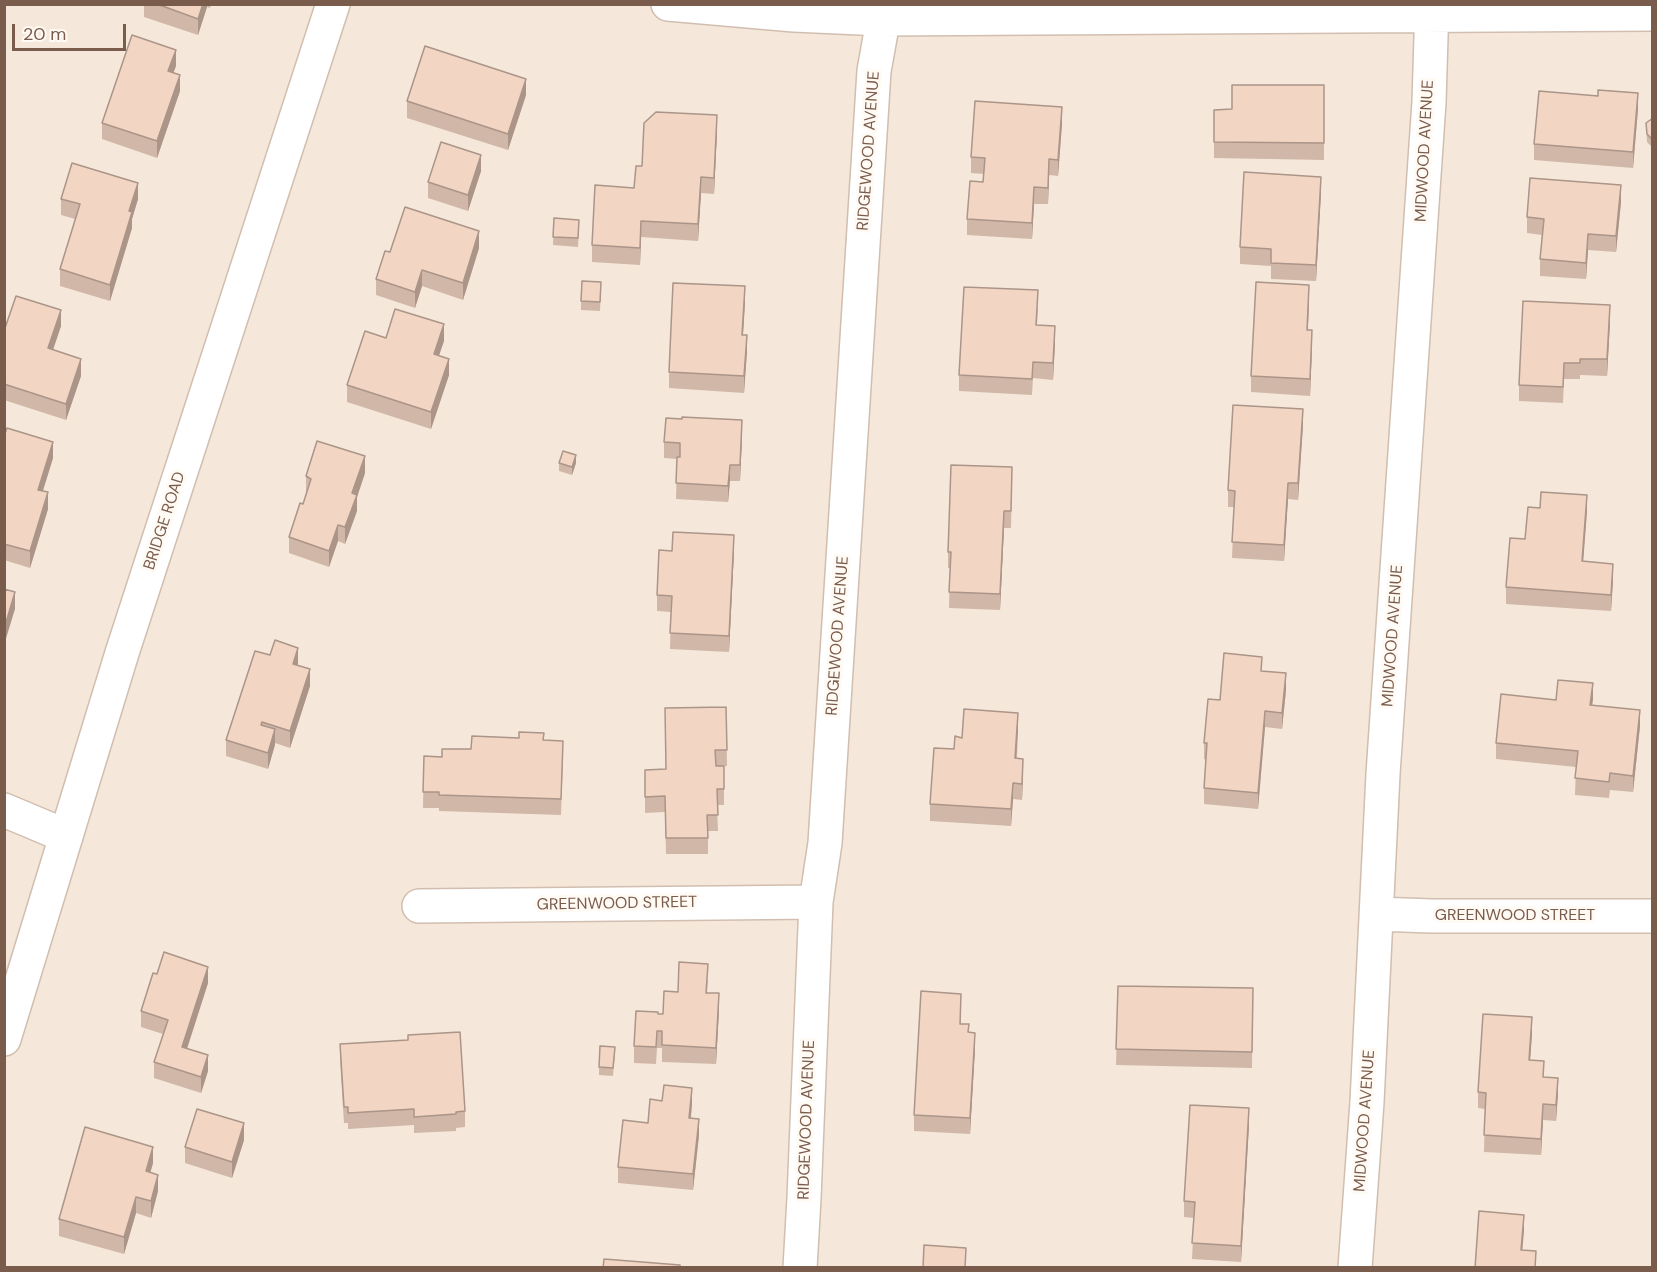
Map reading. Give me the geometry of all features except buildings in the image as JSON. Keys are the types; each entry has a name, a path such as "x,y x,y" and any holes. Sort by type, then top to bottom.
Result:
{"street":[{"name":"BRIDGE ROAD","path":"4,1039 122,653 333,4"},
{"path":"668,4 794,15 884,12 1432,10 1653,14"},
{"name":"MIDWOOD AVENUE","path":"1355,1268 1367,1102 1383,774 1429,102 1432,10"},
{"name":"RIDGEWOOD AVENUE","path":"800,1268 816,902 825,843 874,71 884,12"},
{"path":"4,810 66,836"},
{"name":"GREENWOOD STREET","path":"418,906 816,902"},
{"name":"GREENWOOD STREET","path":"1377,914 1653,916"}],"shaded area":[{"path":"5,5 1652,5 1652,1267 5,1267"}]}
